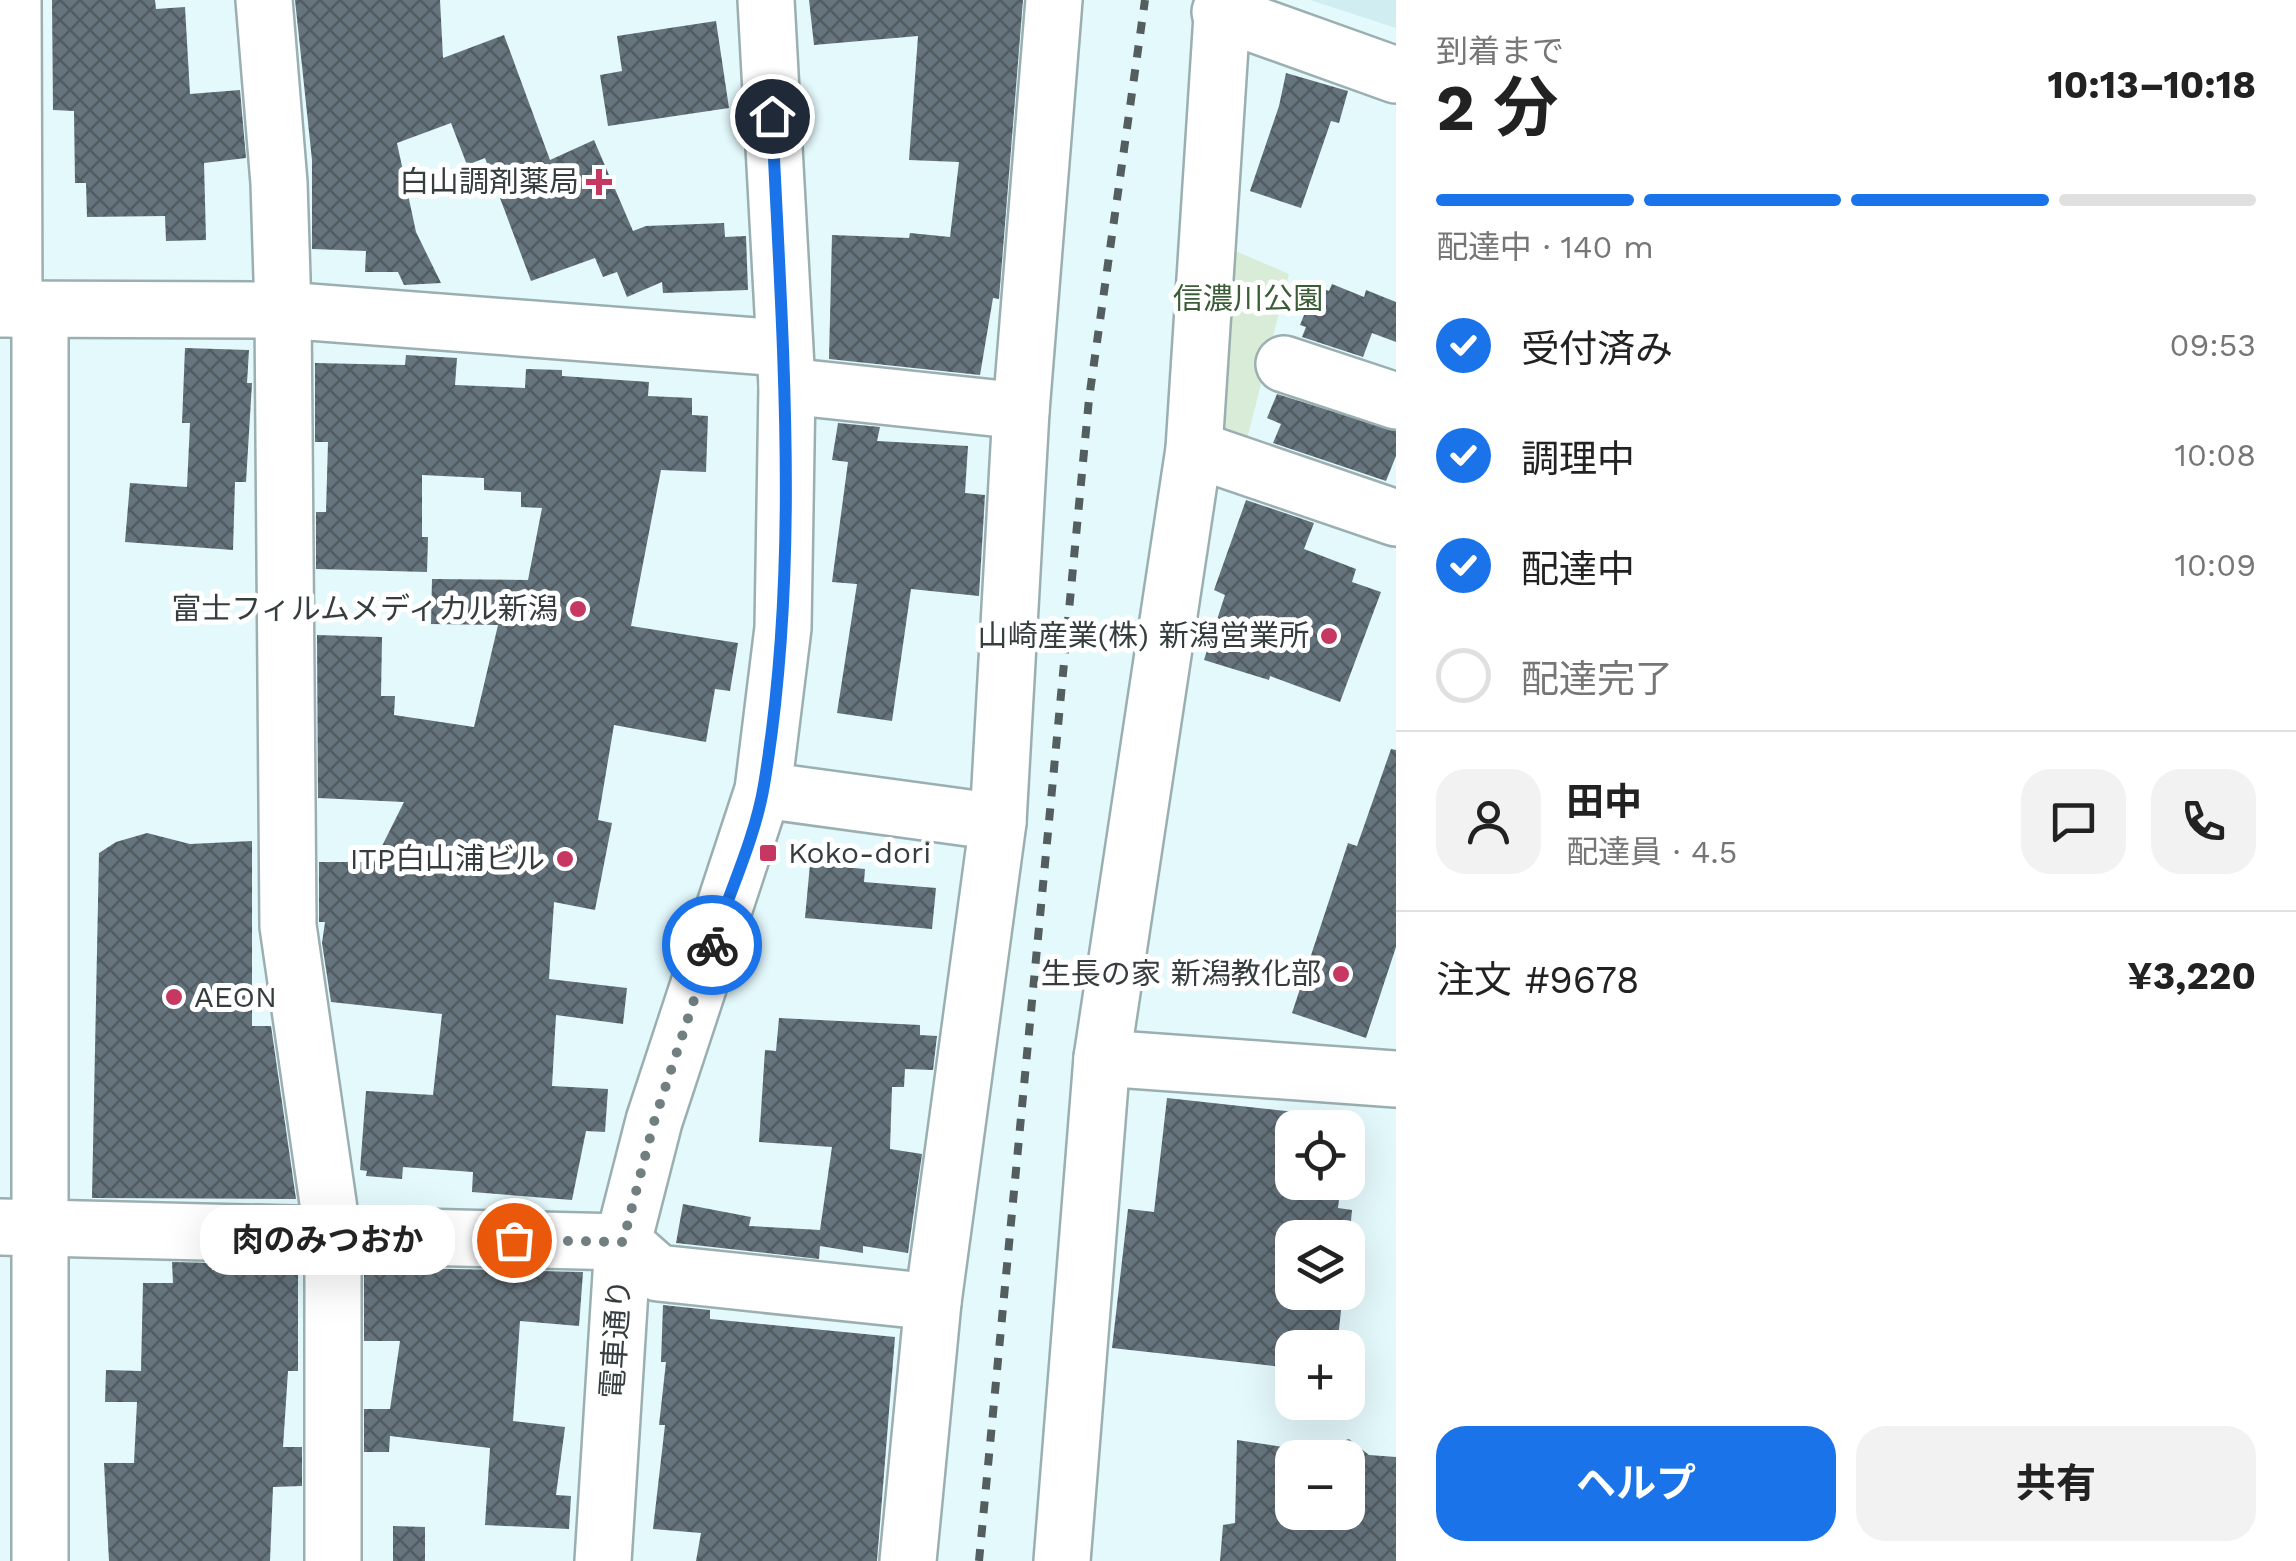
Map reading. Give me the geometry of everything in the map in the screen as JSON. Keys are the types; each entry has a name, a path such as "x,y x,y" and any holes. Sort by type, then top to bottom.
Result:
{"street":[{"path":"13,0 18,310 20,1227 40,1561"},
{"path":"264,0 279,183 283,310 288,926 333,1237 333,1561"},
{"name":"電車通り","path":"603,1561 623,1242 654,1122 763,790 783,628 785,367 766,0"},
{"path":"908,1561 933,1302 998,822 1021,412 1054,0"},
{"path":"1062,1561 1102,1058 1194,448 1222,6 1396,75"},
{"path":"18,310 283,310 785,367 1021,412"},
{"path":"1284,364 1396,401"},
{"path":"1194,448 1396,518"},
{"path":"763,790 998,822"},
{"path":"1102,1058 1396,1079"},
{"path":"20,1227 623,1242 658,1273 933,1302"}],"shaded area":[{"path":"1310,0 1396,0 1396,28"}],"green space":[{"name":"信濃川公園","path":"1219,244 1289,274 1246,443 1219,434"}],"building":[{"path":"52,0 155,0 156,9 185,7 190,94 240,90 246,158 204,163 206,240 166,241 165,216 87,217 86,183 75,183 74,111 53,110"},
{"path":"295,0 440,0 443,58 504,35 550,160 594,140 633,231 646,226 724,223 725,237 746,236 748,290 663,293 662,282 627,297 617,272 603,277 595,258 531,281 485,158 467,165 451,123 397,143 416,232 441,283 404,285 398,272 365,272 366,251 312,249 312,160"},
{"path":"809,0 1023,0 999,299 993,298 980,375 829,359 832,235 909,238 910,233 950,237 959,162 909,160 918,36 814,45"},
{"path":"716,21 729,108 608,126 600,75 622,71 617,36"},
{"path":"1286,73 1348,91 1339,123 1331,121 1301,208 1250,191"},
{"path":"1332,284 1364,297 1366,290 1396,302 1396,342 1372,333 1363,357 1302,337 1306,327 1300,325 1316,286 1329,291"},
{"path":"185,348 249,350 247,383 252,383 246,482 235,482 233,550 125,542 130,483 187,487 190,423 182,423"},
{"path":"406,355 457,358 455,385 525,388 526,369 562,370 562,376 649,382 648,396 692,398 692,415 708,416 706,472 661,470 631,626 738,643 730,691 715,689 706,742 614,725 598,820 612,823 595,910 554,902 549,979 627,988 623,1024 556,1015 552,1086 608,1089 605,1132 586,1131 572,1200 472,1192 473,1172 403,1167 402,1179 366,1176 367,1171 360,1170 366,1091 433,1095 442,1014 331,1002 322,943 325,922 319,922 319,862 374,862 404,802 318,798 317,635 382,637 381,696 395,696 394,715 474,727 498,625 431,624 432,579 528,580 542,508 521,507 521,492 484,490 484,478 422,475 422,537 428,537 427,572 316,569 316,512 326,512 328,442 315,442 315,363 405,365"},
{"path":"1277,394 1396,431 1396,456 1386,481 1273,443 1281,424 1267,418"},
{"path":"838,423 880,427 877,441 968,446 965,493 985,495 979,596 911,589 892,721 837,713 857,584 832,582 848,462 832,460"},
{"path":"1246,500 1314,523 1304,549 1356,569 1352,582 1381,592 1340,702 1270,676 1269,680 1204,660 1225,595 1214,590"},
{"path":"1391,749 1396,750 1396,947 1366,1038 1292,1013 1348,843 1357,846"},
{"name":"AEON","path":"147,833 190,844 252,841 252,1026 271,1026 296,1199 92,1198 99,853 116,842"},
{"path":"810,864 865,869 864,882 936,888 932,929 805,918"},
{"path":"779,1018 920,1025 920,1035 937,1036 933,1070 905,1069 904,1087 892,1087 890,1149 922,1154 908,1253 863,1246 863,1253 820,1246 819,1259 676,1243 683,1204 751,1217 749,1226 820,1230 832,1147 759,1142 765,1050 776,1051"},
{"path":"1167,1098 1276,1110 1275,1200 1339,1200 1338,1208 1352,1210 1351,1220 1275,1220 1275,1310 1341,1310 1339,1330 1275,1330 1275,1366 1112,1348 1128,1209 1154,1212"},
{"path":"172,1262 212,1263 212,1270 298,1271 298,1371 288,1371 283,1447 302,1447 302,1486 273,1487 270,1561 109,1561 104,1463 134,1463 137,1402 105,1402 106,1370 141,1371 143,1283 173,1283"},
{"path":"364,1267 583,1272 579,1326 520,1321 513,1421 565,1427 556,1495 571,1496 569,1529 485,1525 490,1448 390,1436 389,1452 364,1452 364,1409 390,1409 400,1341 364,1341"},
{"path":"663,1305 710,1310 710,1319 895,1337 877,1561 696,1561 701,1533 653,1529 665,1425 659,1425 666,1362 661,1362"},
{"path":"1237,1440 1275,1446 1275,1530 1365,1530 1365,1452 1396,1457 1396,1561 1220,1561 1223,1525 1235,1523"},
{"path":"393,1526 425,1527 425,1561 393,1561"}],"railway":[{"path":"979,1561 1089,399 1145,0"}],"way so far":[{"path":"514,1240 623,1242 654,1122 712,945"}],"place":[{"name":"白山調剤薬局","path":"599,182"},
{"name":"富士フィルムメディカル新潟","path":"578,609"},
{"name":"山崎産業(株) 新潟営業所","path":"1329,636"},
{"name":"Koko-dori","path":"768,853"},
{"name":"ITP白山浦ビル","path":"565,859"},
{"name":"生長の家 新潟教化部","path":"1341,974"},
{"name":"AEON","path":"174,997"},
{"name":"肉のみつおか","path":"514,1240"}],"route":[{"path":"712,945 763,790 783,628 788,386 772,116"}]}
